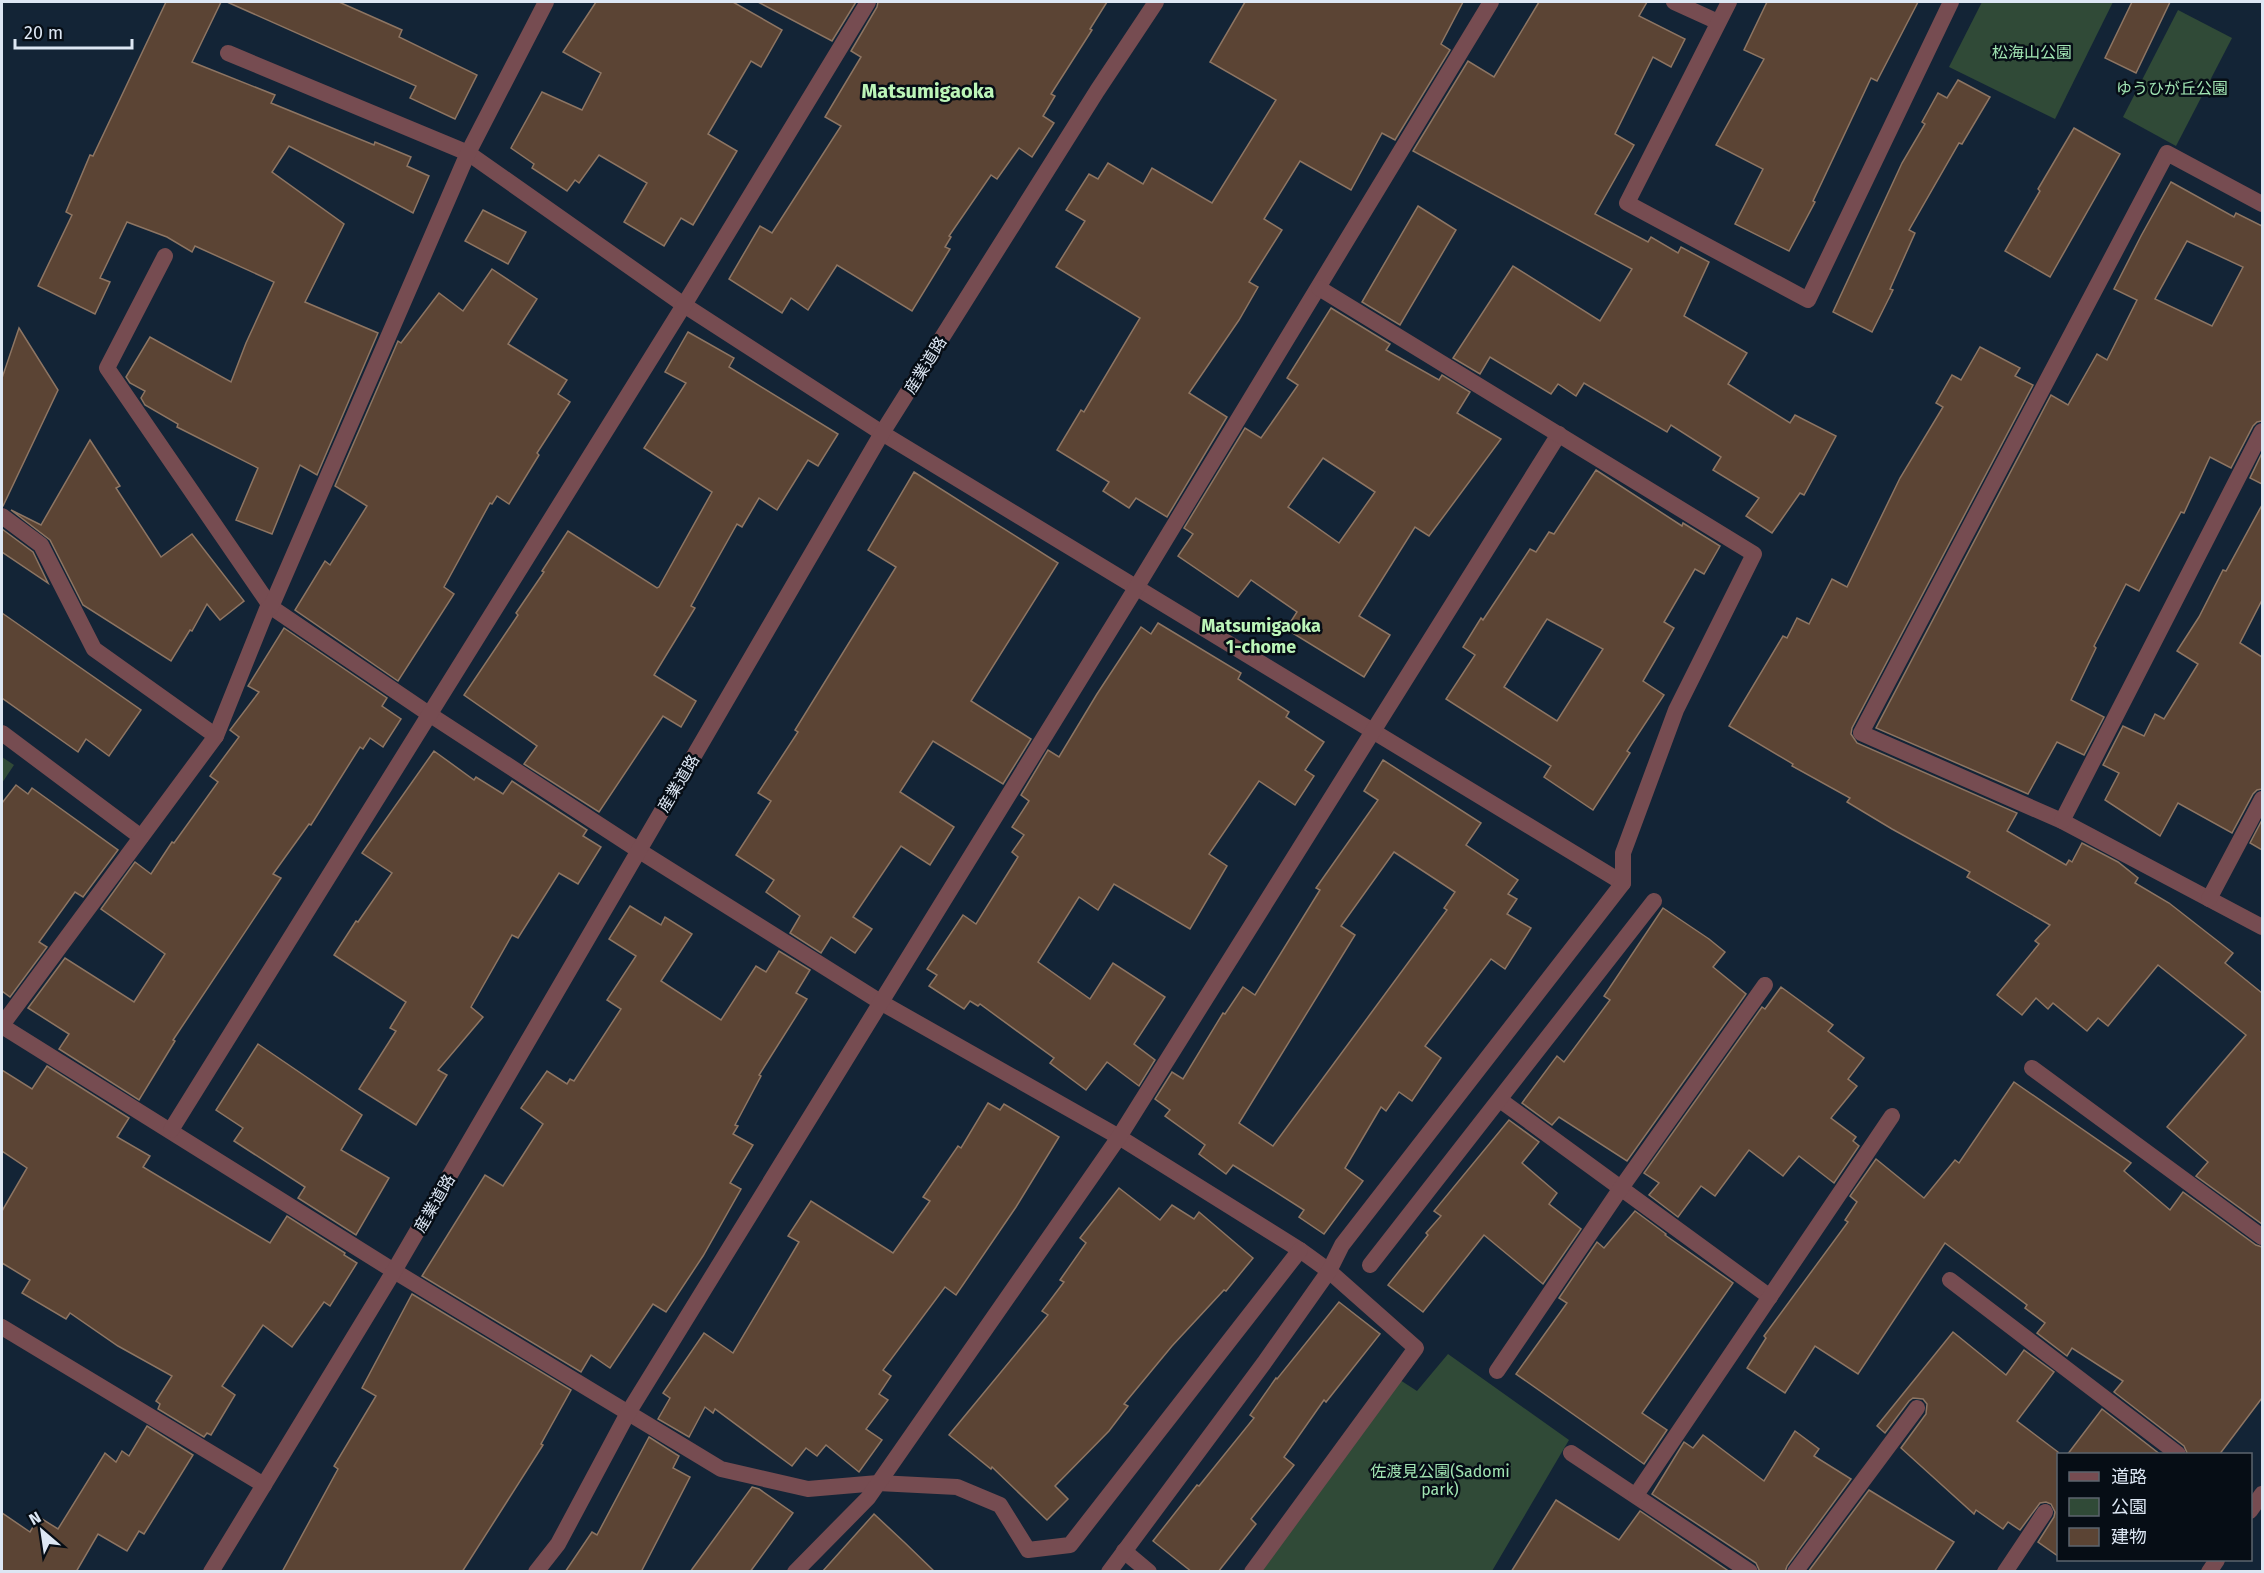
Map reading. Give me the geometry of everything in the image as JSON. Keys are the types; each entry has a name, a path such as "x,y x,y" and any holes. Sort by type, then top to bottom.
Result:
{"street":[{"path":"546,2 468,153 271,607 267,609 216,736 2,1025 394,1271 721,1469 808,1489 878,1483 957,1487 1000,1505 1028,1550 1070,1545 1300,1250"},
{"path":"171,1130 684,305 868,2"},
{"name":"産業道路","path":"211,1572 394,1271 882,433 1156,2"},
{"path":"536,1572 558,1544 628,1413 1137,588 1491,2"},
{"path":"1674,2 1718,22"},
{"path":"1729,2 1627,202 1808,300 1951,2"},
{"path":"228,53 468,153 684,305 882,433 1623,883"},
{"path":"2262,204 2166,153 1861,733 2062,821 2262,927"},
{"path":"165,256 107,368 271,607 429,714 638,850 882,1004 1119,1137 1300,1250 1329,1271 1416,1348 1252,1572"},
{"path":"1109,1572 1264,1363 1329,1271 1342,1245 1623,883 1623,853 1676,710 1754,554 1318,288"},
{"path":"2062,821 2262,432"},
{"path":"795,1572 868,1498 1119,1137 1559,434"},
{"path":"2,516 41,545 93,649 216,736"},
{"path":"2,733 141,837"},
{"path":"2209,899 2262,799"},
{"path":"1370,1265 1654,901"},
{"path":"1497,1371 1621,1188 1766,985"},
{"path":"2032,1068 2262,1237"},
{"path":"1500,1100 1770,1297"},
{"path":"1636,1495 1892,1116"},
{"path":"1950,1280 2175,1453"},
{"path":"2,1327 264,1485"},
{"path":"1795,1572 1917,1408"},
{"path":"1571,1453 1750,1572"},
{"path":"2252,1509 2262,1494"},
{"path":"2005,1572 2045,1512"},
{"path":"1124,1551 1149,1572"}],"green space":[{"name":"松海山公園","path":"1982,2 2113,2 2055,119 1949,67"},
{"name":"ゆうひが丘公園","path":"2178,10 2232,38 2176,146 2123,117"},
{"path":"2,757 14,765 2,783"},
{"name":"佐渡見公園(Sadomi park)","path":"1448,1354 1569,1440 1492,1571 1261,1572 1400,1380 1417,1391"}],"building":[{"path":"166,2 221,2 192,62 275,95 271,103 374,145 375,142 411,157 407,166 429,176 413,213 289,146 272,172 344,224 305,302 378,333 317,475 300,465 272,534 236,520 258,468 177,427 178,424 145,405 141,398 145,391 130,383 126,377 150,337 231,382 274,282 195,246 192,252 167,237 127,222 100,278 110,282 95,314 38,286 72,215 66,212 90,155 93,156"},
{"path":"227,2 339,2 402,30 399,37 477,75 455,119 410,98 416,86"},
{"path":"596,2 733,2 782,30 761,67 751,61 708,134 737,151 693,225 681,218 664,246 624,222 647,183 599,155 579,183 575,180 567,191 532,168 534,164 511,148 542,92 582,110 601,73 563,52"},
{"path":"758,2 856,2 832,41"},
{"path":"878,2 1107,2 1051,94 1055,96 1043,116 1054,123 1032,157 1019,148 997,179 991,175 949,236 951,237 945,247 950,249 912,311 837,265 808,310 791,298 782,313 729,279 760,226 772,233 841,126 825,117 861,57 851,51"},
{"path":"1245,2 1463,2 1441,44 1450,50 1395,140 1382,133 1351,190 1300,161 1264,219 1282,230 1249,282 1258,287 1239,320 1189,393 1227,417 1167,517 1136,498 1129,508 1103,491 1109,482 1057,450 1081,410 1084,412 1140,318 1056,267 1085,221 1066,210 1089,174 1098,179 1108,163 1143,184 1152,168 1212,203 1276,100 1210,62"},
{"path":"1539,2 1647,2 1639,16 1685,39 1671,67 1653,57 1615,134 1634,145 1595,214 1648,242 1651,237 1678,253 1681,247 1709,262 1684,316 1747,353 1728,384 1790,423 1795,415 1836,436 1804,495 1800,493 1772,533 1746,516 1759,498 1713,470 1721,457 1671,425 1667,432 1584,383 1576,396 1558,384 1551,394 1490,357 1480,374 1453,358 1513,266 1600,321 1632,269 1413,151 1468,61 1494,77"},
{"path":"1767,2 1918,2 1877,81 1871,78 1813,201 1815,202 1789,251 1735,224 1763,169 1716,145 1764,59 1744,50"},
{"path":"2132,2 2170,2 2136,73 2105,58"},
{"path":"1958,80 1990,97 1962,144 1959,143 1909,230 1915,233 1890,289 1893,290 1872,332 1833,312 1902,163 1925,124 1922,122 1938,93 1947,98"},
{"path":"2074,128 2120,154 2050,277 2005,251"},
{"path":"2171,182 2234,217 2236,213 2262,226 2262,421 2253,426 2231,468 2210,457 2184,513 2181,512 2139,591 2126,584 2094,646 2096,648 2071,700 2104,717 2084,755 2057,742 2028,794 1876,728 2051,395 2068,405 2097,354 2107,360 2137,300 2114,289","holes":["2187,241 2243,267 2212,326 2155,299"]},
{"path":"1418,206 1456,230 1400,325 1362,302"},
{"path":"483,210 526,232 508,264 465,241"},
{"path":"492,269 537,299 508,344 567,380 558,394 570,402 537,453 539,455 509,504 497,496 492,504 490,503 444,587 454,594 398,681 295,610 325,561 330,565 367,506 335,486 398,341 401,343 439,293 463,311"},
{"path":"1331,308 1390,344 1386,350 1439,380 1442,375 1470,392 1457,413 1501,439 1429,536 1415,527 1359,616 1390,635 1364,677 1286,629 1297,612 1251,580 1238,597 1178,556 1193,534 1184,528 1245,428 1261,438 1298,385 1287,378","holes":["1323,458 1375,492 1339,543 1288,507"]},
{"path":"19,328 58,390 2,506 2,378"},
{"path":"688,332 734,358 729,367 838,434 818,466 808,460 777,510 759,498 742,527 737,524 691,606 695,608 654,675 696,701 681,727 663,716 599,812 524,764 537,746 464,695 518,615 516,613 568,531 657,588 659,587 712,492 644,448 686,383 665,372"},
{"path":"1980,347 2020,368 2015,376 2033,385 1852,728 1851,734 1857,743 2017,813 2007,831 2066,865 2069,860 2072,862 2082,843 2118,862 2138,878 2135,883 2169,903 2233,953 2225,963 2262,993 2262,1224 2196,1176 2208,1162 2167,1127 2246,1035 2158,965 2108,1026 2098,1018 2087,1031 2053,1003 2048,1009 2036,998 2022,1015 1997,995 2039,944 2035,941 2050,925 1967,877 1970,872 1847,802 1850,798 1792,766 1793,764 1729,726 1783,636 1787,638 1797,618 1809,624 1832,579 1847,587 1900,478 1943,407 1936,403 1952,375 1961,380"},
{"path":"90,440 120,486 116,488 161,557 192,534 244,601 220,620 207,604 171,661 83,605 50,540 11,510 41,525"},
{"path":"2262,453 2262,484 2250,478"},
{"path":"1596,470 1682,526 1683,523 1720,546 1704,574 1695,569 1664,622 1674,628 1643,681 1664,695 1627,751 1630,753 1593,810 1544,777 1551,766 1446,699 1475,655 1463,647 1481,618 1483,620 1530,549 1536,552 1549,532 1554,534","holes":["1547,619 1603,649 1557,721 1504,687"]},
{"path":"914,472 1058,563 971,701 1031,739 1003,784 933,741 900,792 954,827 930,865 901,846 853,917 872,929 855,953 831,937 821,953 790,933 800,916 766,892 774,880 736,855 771,801 758,793 798,732 795,730 896,567 868,550"},
{"path":"2262,505 2262,600 2240,643 2262,657 2262,789 2253,794 2232,833 2178,803 2160,836 2105,800 2119,773 2103,765 2123,726 2144,736 2155,714 2164,719 2198,664 2177,651 2199,617 2223,570 2226,571"},
{"path":"2,529 33,552 48,583 2,552"},
{"path":"2,613 141,710 109,756 86,739 78,752 2,698"},
{"path":"1158,623 1241,673 1238,679 1289,712 1286,717 1324,742 1305,770 1314,776 1295,805 1259,781 1209,854 1227,866 1190,929 1114,884 1098,910 1079,897 1038,962 1090,999 1113,963 1165,997 1134,1044 1155,1060 1139,1086 1107,1062 1086,1090 1050,1063 1054,1058 980,1004 978,1006 970,1001 964,1009 929,986 937,975 927,969 963,915 976,924 1018,857 1012,852 1024,835 1012,827 1029,801 1021,795 1048,750 1059,757 1141,627 1151,634"},
{"path":"284,628 387,698 382,706 401,719 383,747 370,738 363,749 360,747 311,825 309,824 273,874 281,878 173,1040 175,1041 139,1100 59,1049 69,1034 28,1008 65,958 134,1002 165,954 101,909 135,862 151,874 172,842 174,843 218,782 210,776 239,737 230,730 259,692 248,686"},
{"path":"434,751 474,780 476,777 503,794 512,781 587,830 583,836 601,847 578,884 559,873 518,938 512,935 471,1007 483,1017 438,1070 447,1075 416,1125 359,1089 396,1031 390,1028 406,1002 334,955 392,873 362,853"},
{"path":"1383,760 1481,823 1466,845 1518,880 1508,894 1517,899 1507,914 1531,928 1505,969 1491,959 1425,1046 1441,1058 1412,1101 1399,1092 1386,1111 1381,1107 1345,1168 1363,1181 1324,1234 1299,1217 1304,1210 1233,1165 1226,1174 1199,1154 1205,1145 1165,1116 1170,1110 1155,1099 1172,1072 1183,1079 1223,1013 1225,1014 1243,987 1255,995 1320,890 1316,888 1378,800 1364,791","holes":["1394,852 1455,892 1444,908 1447,910 1273,1146 1239,1123 1355,935 1341,926"]},
{"path":"16,785 28,794 32,788 118,850 83,897 75,892 39,942 47,947 10,997 2,991 2,803"},
{"path":"2262,820 2262,850 2250,843"},
{"path":"630,906 661,925 665,917 692,934 661,981 721,1020 756,966 766,972 779,951 810,970 796,993 807,999 759,1075 761,1076 735,1125 738,1126 733,1134 753,1145 730,1183 741,1189 703,1256 666,1312 653,1304 610,1368 591,1355 581,1372 422,1276 485,1175 503,1186 543,1124 521,1108 547,1071 567,1084 570,1079 574,1081 621,1009 607,1000 636,956 609,939"},
{"path":"1663,908 1725,952 1713,967 1746,994 1627,1161 1559,1117 1552,1125 1522,1103 1557,1056 1564,1062 1610,1000 1604,996"},
{"path":"1781,987 1833,1025 1828,1031 1864,1058 1848,1079 1857,1086 1831,1118 1856,1137 1853,1141 1859,1146 1834,1183 1799,1156 1783,1176 1749,1150 1715,1196 1701,1186 1678,1217 1649,1195 1659,1183 1644,1173 1762,1007 1765,1009"},
{"path":"258,1044 362,1115 341,1150 389,1178 356,1235 298,1198 305,1187 234,1141 243,1128 216,1110"},
{"path":"47,1066 129,1118 117,1137 150,1156 143,1167 270,1243 287,1216 357,1263 330,1306 324,1302 292,1347 263,1325 222,1386 235,1395 211,1435 207,1433 204,1437 158,1409 160,1404 156,1401 172,1376 118,1346 70,1313 66,1319 22,1293 30,1280 2,1263 2,1211 27,1168 2,1151 2,1070 32,1089"},
{"path":"2014,1082 2131,1163 2124,1171 2170,1210 2183,1192 2262,1247 2262,1398 2221,1453 2187,1453 2184,1446 2114,1392 2123,1381 2072,1348 2067,1356 2037,1333 2045,1323 2025,1308 2027,1305 1945,1243 1858,1374 1815,1346 1785,1393 1747,1368 1766,1338 1764,1336 1848,1222 1845,1220 1857,1202 1850,1196 1876,1159 1924,1198 1955,1160 1959,1163"},
{"path":"988,1103 1000,1110 1004,1104 1059,1137 1016,1207 956,1295 945,1287 883,1370 891,1376 879,1394 888,1400 866,1429 882,1440 859,1472 826,1445 817,1456 806,1448 792,1466 715,1409 713,1413 705,1407 689,1437 658,1419 670,1398 663,1393 704,1333 733,1353 799,1242 788,1236 811,1201 893,1253 930,1201 923,1197 958,1146 961,1148"},
{"path":"1509,1120 1539,1142 1522,1163 1557,1193 1549,1204 1581,1229 1543,1284 1484,1235 1423,1312 1388,1285 1441,1216 1434,1211"},
{"path":"1119,1188 1160,1220 1172,1205 1194,1219 1199,1212 1253,1258 1226,1291 1224,1290 1172,1346 1124,1404 1128,1406 1109,1431 1055,1486 1068,1499 1047,1520 992,1467 991,1469 949,1435 1048,1315 1042,1311 1064,1282 1060,1280 1086,1243 1080,1238"},
{"path":"1635,1211 1733,1283 1642,1413 1667,1430 1644,1464 1516,1374 1567,1303 1559,1298 1597,1242 1604,1248"},
{"path":"412,1294 571,1390 541,1444 543,1445 462,1572 282,1572 338,1469 334,1466 376,1396 362,1388"},
{"path":"1339,1302 1380,1334 1326,1402 1324,1400 1284,1457 1294,1465 1251,1519 1256,1524 1218,1572 1192,1572 1153,1541 1254,1418 1250,1415 1276,1378"},
{"path":"1953,1332 2006,1375 2024,1350 2054,1372 2017,1421 2058,1452 2057,1555 2038,1542 2054,1517 2055,1512 2051,1504 2040,1503 2020,1530 2008,1522 2003,1529 1976,1510 1974,1514 1901,1448 1926,1414 1927,1404 1923,1399 1913,1398 1909,1401 1885,1433 1877,1426"},
{"path":"2102,1409 2158,1453 2069,1453"},
{"path":"147,1426 193,1455 144,1534 139,1531 127,1551 98,1534 76,1572 2,1572 2,1513 30,1532 39,1517 58,1529 105,1453 116,1462 122,1451 129,1456"},
{"path":"1795,1431 1819,1449 1814,1456 1851,1479 1787,1566 1785,1572 1760,1572 1756,1563 1652,1494 1684,1442 1693,1448 1703,1435 1764,1481"},
{"path":"649,1437 679,1456 673,1468 690,1477 641,1572 565,1572 592,1532 597,1535"},
{"path":"752,1487 759,1489 793,1513 750,1572 690,1572"},
{"path":"1869,1490 1954,1542 1934,1572 1808,1572"},
{"path":"1556,1500 1619,1540 1640,1511 1730,1572 1511,1572"},
{"path":"874,1514 904,1542 935,1572 822,1572"}],"district":[{"name":"Matsumigaoka","path":"928,91"},
{"name":"Matsumigaoka 1-chome","path":"1261,636"}]}
